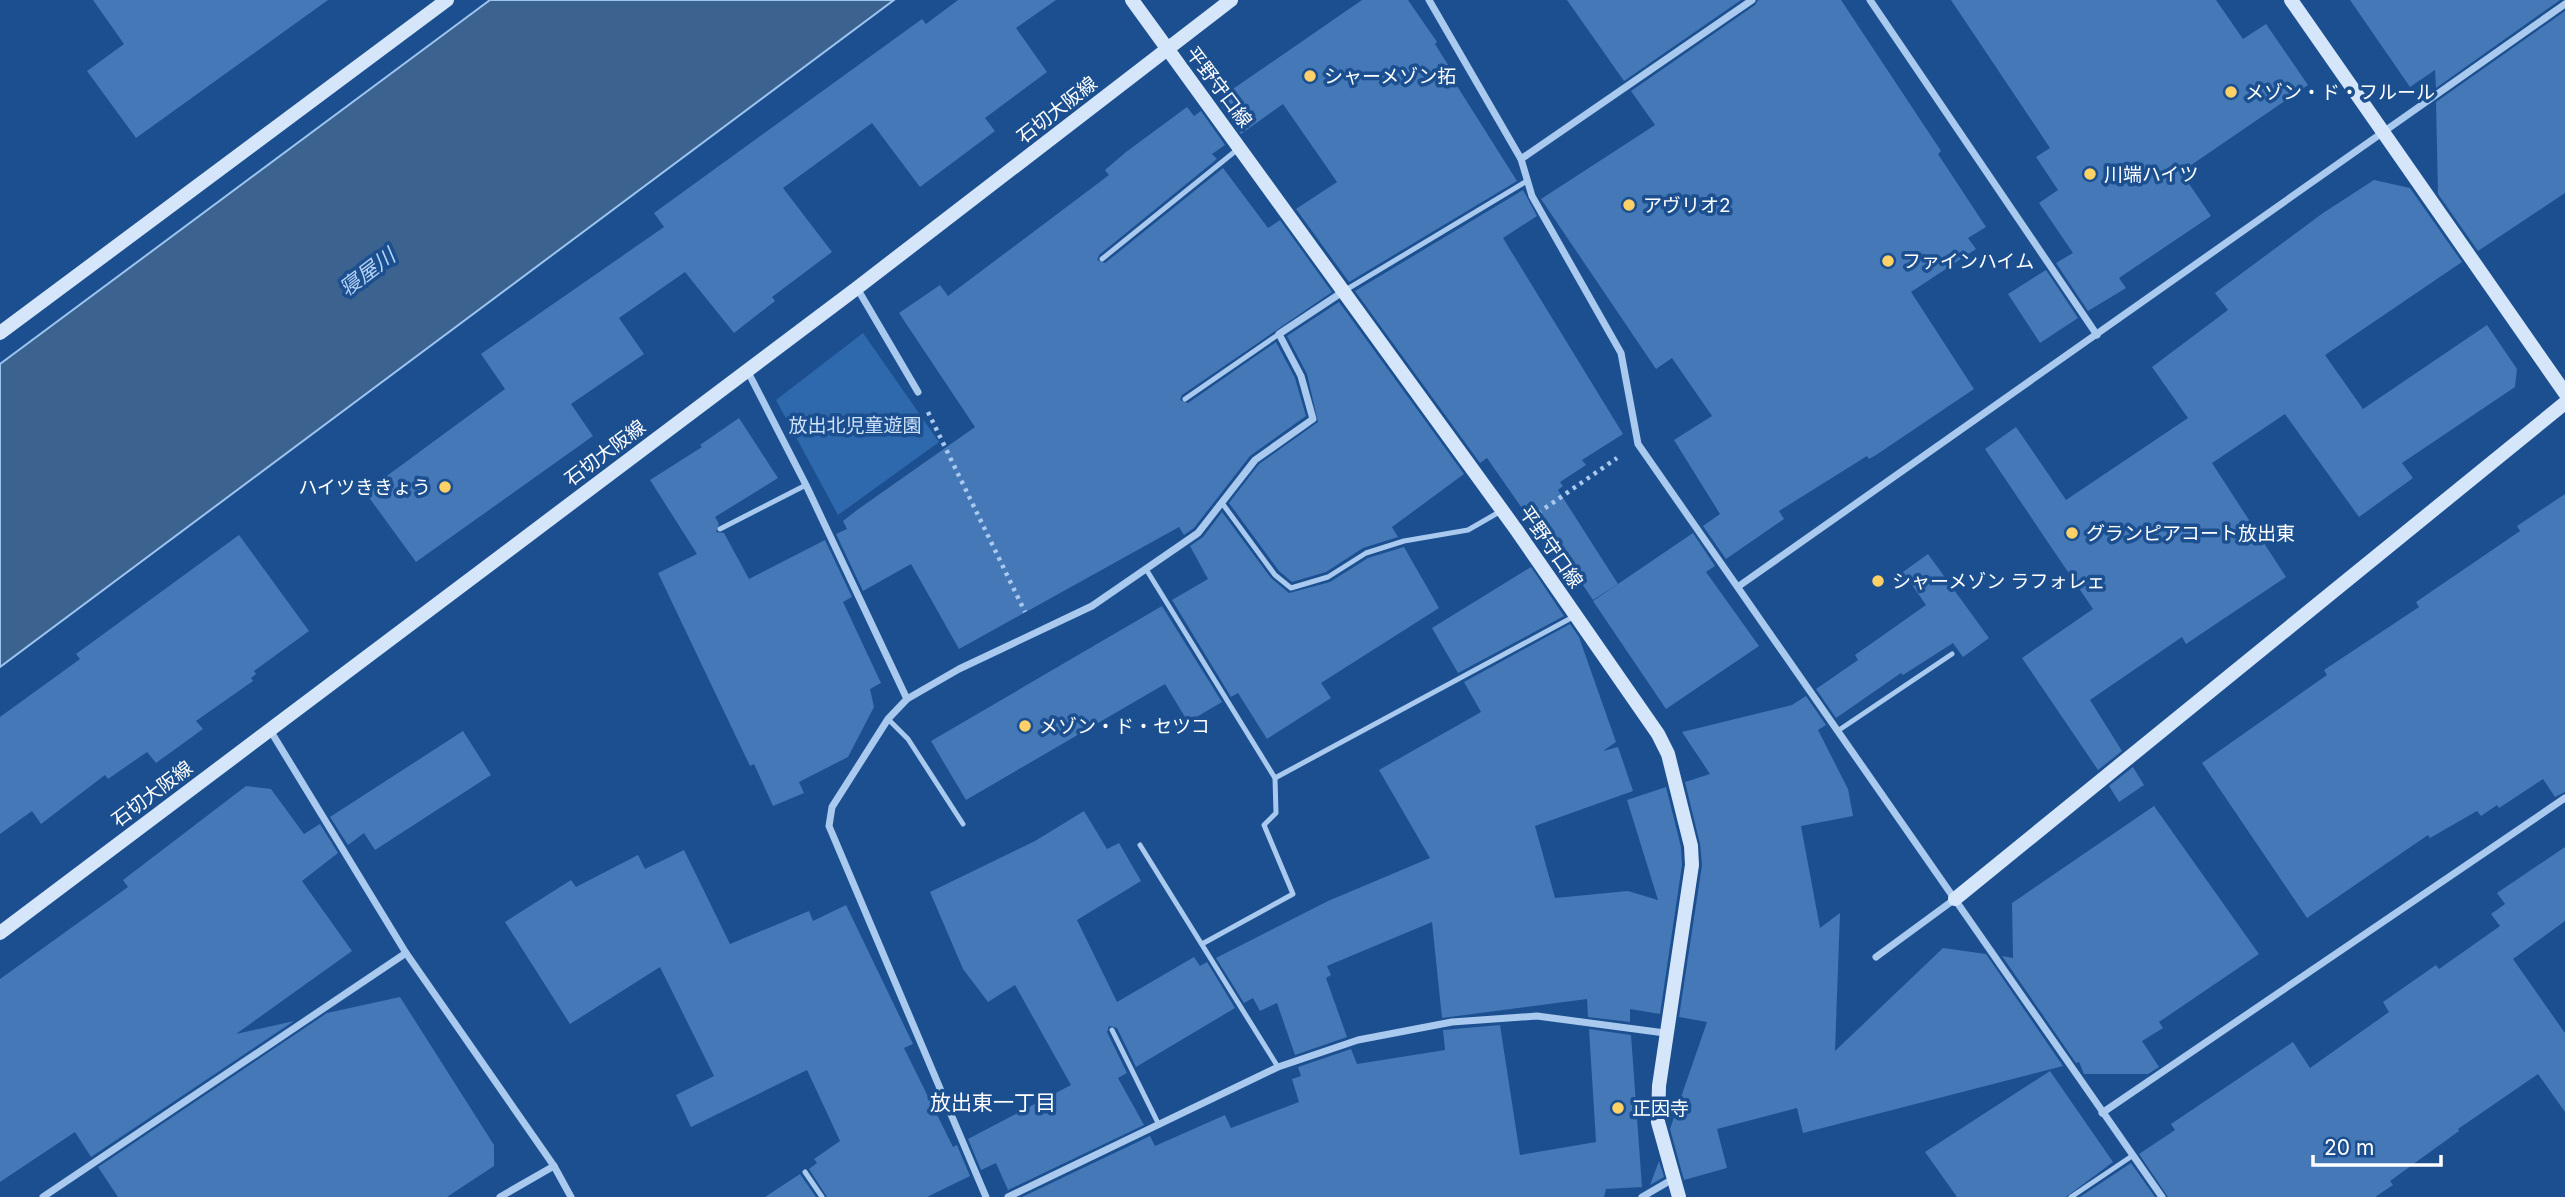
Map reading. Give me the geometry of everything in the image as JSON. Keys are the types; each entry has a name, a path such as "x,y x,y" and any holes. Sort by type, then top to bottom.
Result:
{"main road":[{"path":"0,333 447,0"},
{"name":"平野守口線","path":"1132,0 1515,528 1668,754 1691,846 1692,865 1665,1033 1658,1122 1679,1197"},
{"name":"石切大阪線","path":"0,933 857,288 1230,0"},
{"path":"2291,0 2565,393"},
{"path":"1955,899 2565,403"}],"street":[{"path":"1429,0 1521,159 1532,196 1621,354 1638,444 2162,1197"},
{"path":"1521,159 1752,0"},
{"path":"1870,0 2097,335"},
{"path":"1739,586 2097,335 2382,130 2565,4"},
{"path":"857,288 918,393"},
{"path":"986,1197 829,826 832,807 888,719 907,699 959,669 1092,606 1146,569 1198,533 1255,460 1313,419 1301,376 1279,334 1344,292"},
{"path":"747,370 806,485 907,699"},
{"path":"270,730 406,953 554,1166 571,1197"},
{"path":"2102,1112 2565,798"},
{"path":"1876,957 1955,899"},
{"path":"43,1197 406,953"},
{"path":"1008,1197 1278,1068 1358,1040 1452,1022 1537,1016 1665,1033"},
{"path":"500,1197 554,1166"},
{"path":"1642,1197 1673,1179"}],"lane":[{"path":"1102,259 1240,146"},
{"path":"1344,292 1527,181"},
{"path":"1185,399 1279,334"},
{"path":"720,529 806,485"},
{"path":"1222,503 1275,575 1292,588 1328,578 1366,554 1404,541 1468,530 1502,510"},
{"path":"1146,569 1275,778 1276,813 1264,825 1293,894 1202,944"},
{"path":"1275,778 1576,616"},
{"path":"1839,730 1952,654"},
{"path":"888,719 908,738 962,824"},
{"path":"1140,845 1278,1068"},
{"path":"1112,1030 1158,1125"},
{"path":"2071,1197 2132,1156"},
{"path":"805,1172 822,1197"}],"path":[{"path":"918,393 1035,632"},
{"path":"1515,528 1638,444"}],"green space":[{"name":"放出北児童遊園","path":"863,333 939,442 838,515 776,400"}],"water":[{"name":"寝屋川","path":"490,0 894,0 0,667 0,364"}],"building":[{"path":"93,0 328,0 136,138 87,71 124,44"},
{"path":"958,0 1056,0 1016,28 1047,72 985,118 995,131 920,187 872,123 783,188 832,252 772,297 775,301 734,333 685,272 619,318 644,354 571,404 593,436 416,562 365,492 505,389 481,354 664,227 654,213 922,19 926,24"},
{"path":"1362,0 1408,0 1437,42 1435,44 1455,76 1452,78 1517,181 1349,282 1296,209 1337,182 1283,104 1241,134 1217,100"},
{"path":"1567,0 1741,0 1624,81"},
{"path":"1758,0 1841,0 1941,151 1938,154 1986,227 1968,238 1976,249 1911,292 1974,389 1876,455 1869,459 1867,456 1779,511 1784,519 1726,559 1703,526 1720,514 1674,440 1712,416 1672,358 1656,369 1541,199 1655,125 1631,91 1755,5"},
{"path":"1951,0 2216,0 2243,39 2266,24 2308,85 2181,172 2211,216 2119,278 2126,288 2088,311 2056,263 2073,253 2039,203 2058,190 2036,157 2050,148"},
{"path":"2350,0 2560,0 2436,88 2435,70 2410,87"},
{"path":"2565,11 2565,193 2478,251 2438,194 2436,102"},
{"path":"1187,107 1194,116 1201,111 1225,145 1212,154 1217,159 1099,255 1097,260 1105,263 1223,168 1268,228 1280,220 1332,292 1182,395 1180,400 1188,403 1276,342 1295,378 1306,416 1250,456 1194,528 1184,535 1179,527 959,649 911,564 863,591 836,534 847,529 843,521 857,510 975,427 899,313 940,285 948,296 1109,175 1105,170"},
{"path":"2374,180 2410,188 2462,262 2325,355 2363,409 2487,325 2517,369 2515,387 2402,463 2413,478 2359,517 2285,414 2212,463 2286,577 2186,644 2182,637 2090,700 2122,751 2098,770 2022,658 2093,609 1985,449 2016,427 2066,500 2188,418 2152,367 2228,310 2215,293 2323,213"},
{"path":"1523,190 1537,216 1503,238 1623,434 1582,460 1586,465 1560,482 1563,486 1558,490 1618,584 1593,600 1553,541 1547,544 1487,458 1480,463 1355,291"},
{"path":"2046,270 2078,318 2040,343 2008,294"},
{"path":"1339,302 1464,474 1392,527 1398,537 1363,548 1326,572 1292,582 1279,571 1229,503 1259,464 1318,422 1307,374 1287,336"},
{"path":"739,418 778,478 715,517 719,524 716,532 724,533 749,579 825,540 852,597 843,602 881,683 870,689 874,707 848,757 799,782 804,793 773,806 754,764 750,766 658,573 697,554 650,480 702,447 700,445"},
{"path":"2565,494 2565,792 2555,797 2543,779 2499,808 2497,805 2481,816 2477,811 2430,838 2428,835 2307,918 2202,763 2327,675 2324,670 2419,607 2416,602 2520,531 2517,526"},
{"path":"1222,512 1271,578 1289,593 1330,582 1368,558 1404,547 1439,608 1321,683 1331,698 1267,739 1238,693 1231,697 1172,600 1208,579 1190,546 1203,537"},
{"path":"1693,533 1715,566 1706,572 1759,646 1666,709 1593,601"},
{"path":"239,535 309,631 254,671 256,674 251,678 253,681 196,721 203,729 156,763 147,752 108,779 105,775 41,824 32,811 0,834 0,717 80,659 76,654"},
{"path":"1928,554 1989,638 1963,657 1953,643 1903,675 1901,673 1836,718 1816,689 1858,660 1855,655 1926,605 1903,572"},
{"path":"1531,567 1564,616 1458,673 1432,628"},
{"name":"メゾン・ド・セツコ","path":"1162,606 1222,702 1188,722 1165,684 966,800 931,741"},
{"path":"1570,624 1579,637 1616,742 1603,751 1618,747 1633,791 1535,826 1555,898 1628,891 1658,900 1627,800 1666,787 1681,847 1682,865 1660,1014 1630,1009 1630,1022 1588,1017 1587,999 1442,1018 1432,922 1327,966 1331,975 1326,978 1347,1037 1295,1055 1277,1003 1260,1011 1253,998 1244,1003 1216,958 1328,901 1430,858 1379,770 1481,712 1464,682"},
{"path":"1806,696 1826,725 1818,730 1848,789 1853,816 1801,826 1820,928 1840,913 1835,1051 1943,948 1986,954 2063,1066 1803,1133 1797,1108 1717,1129 1727,1168 1684,1180 1670,1129 1707,1022 1679,1017 1702,865 1700,844 1685,782 1710,774 1682,732 1792,705"},
{"path":"463,731 491,775 375,850 364,833 348,845 330,817"},
{"path":"2133,767 2144,785 2119,802 2109,786"},
{"path":"246,786 271,789 304,834 320,824 338,853 302,881 352,951 236,1034 294,1021 91,1157 75,1132 0,1182 0,979 128,887 123,880"},
{"path":"2154,806 2259,954 2159,1022 2163,1028 2142,1041 2159,1067 2148,1074 2084,1074 2079,1062 2076,1063 2002,956 2013,958 2012,903"},
{"path":"1084,811 1107,849 1119,843 1141,881 1077,920 1117,1002 1194,957 1200,966 1207,962 1235,1008 1136,1067 1117,1028 1109,1026 1107,1032 1127,1073 1118,1078 1144,1125 1008,1190 996,1163 981,1170 968,1139 1071,1085 1015,985 988,1002 963,969 930,892 1035,841"},
{"path":"2565,847 2565,921 2513,959 2565,1033 2565,1112 2538,1074 2458,1129 2459,1131 2390,1181 2393,1185 2375,1197 2168,1197 2139,1154 2175,1130 2171,1124 2293,1042 2310,1068 2389,1012 2383,1002 2436,965 2439,969 2500,926 2491,914 2505,904 2497,893"},
{"path":"684,850 730,944 809,911 813,921 846,905 913,1044 904,1048 953,1147 957,1145 970,1176 927,1197 827,1197 809,1169 817,1163 814,1159 840,1141 807,1070 691,1127 676,1095 714,1076 660,967 570,1024 505,922 571,880 576,887 638,855 645,869"},
{"path":"400,997 494,1145 494,1166 447,1197 118,1197 98,1167 327,1013"},
{"path":"1500,1025 1520,1155 1596,1142 1589,1029 1631,1035 1642,1187 1606,1189 1604,1197 1022,1197 1150,1136 1155,1146 1225,1115 1231,1128 1299,1102 1292,1079 1301,1076 1298,1067 1351,1049 1357,1064 1445,1050 1443,1030"},
{"path":"2050,1071 2113,1162 2066,1197 1957,1197 1925,1152"},
{"path":"1659,1161 1664,1177 1650,1185"},
{"path":"2131,1163 2155,1197 2080,1197"},
{"path":"800,1174 816,1197 765,1197"}],"place":[{"name":"シャーメゾン拓","path":"1310,76"},
{"name":"メゾン・ド・フルール","path":"2231,92"},
{"name":"川端ハイツ","path":"2090,174"},
{"name":"アヴリオ2","path":"1629,205"},
{"name":"ファインハイム","path":"1888,261"},
{"name":"ハイツききょう","path":"445,487"},
{"name":"グランピアコート放出東","path":"2072,533"},
{"name":"シャーメゾン ラフォレェ","path":"1878,581"},
{"name":"メゾン・ド・セツコ","path":"1025,726"},
{"name":"正因寺","path":"1618,1108"}],"district":[{"name":"放出東一丁目","path":"993,1102"}]}
